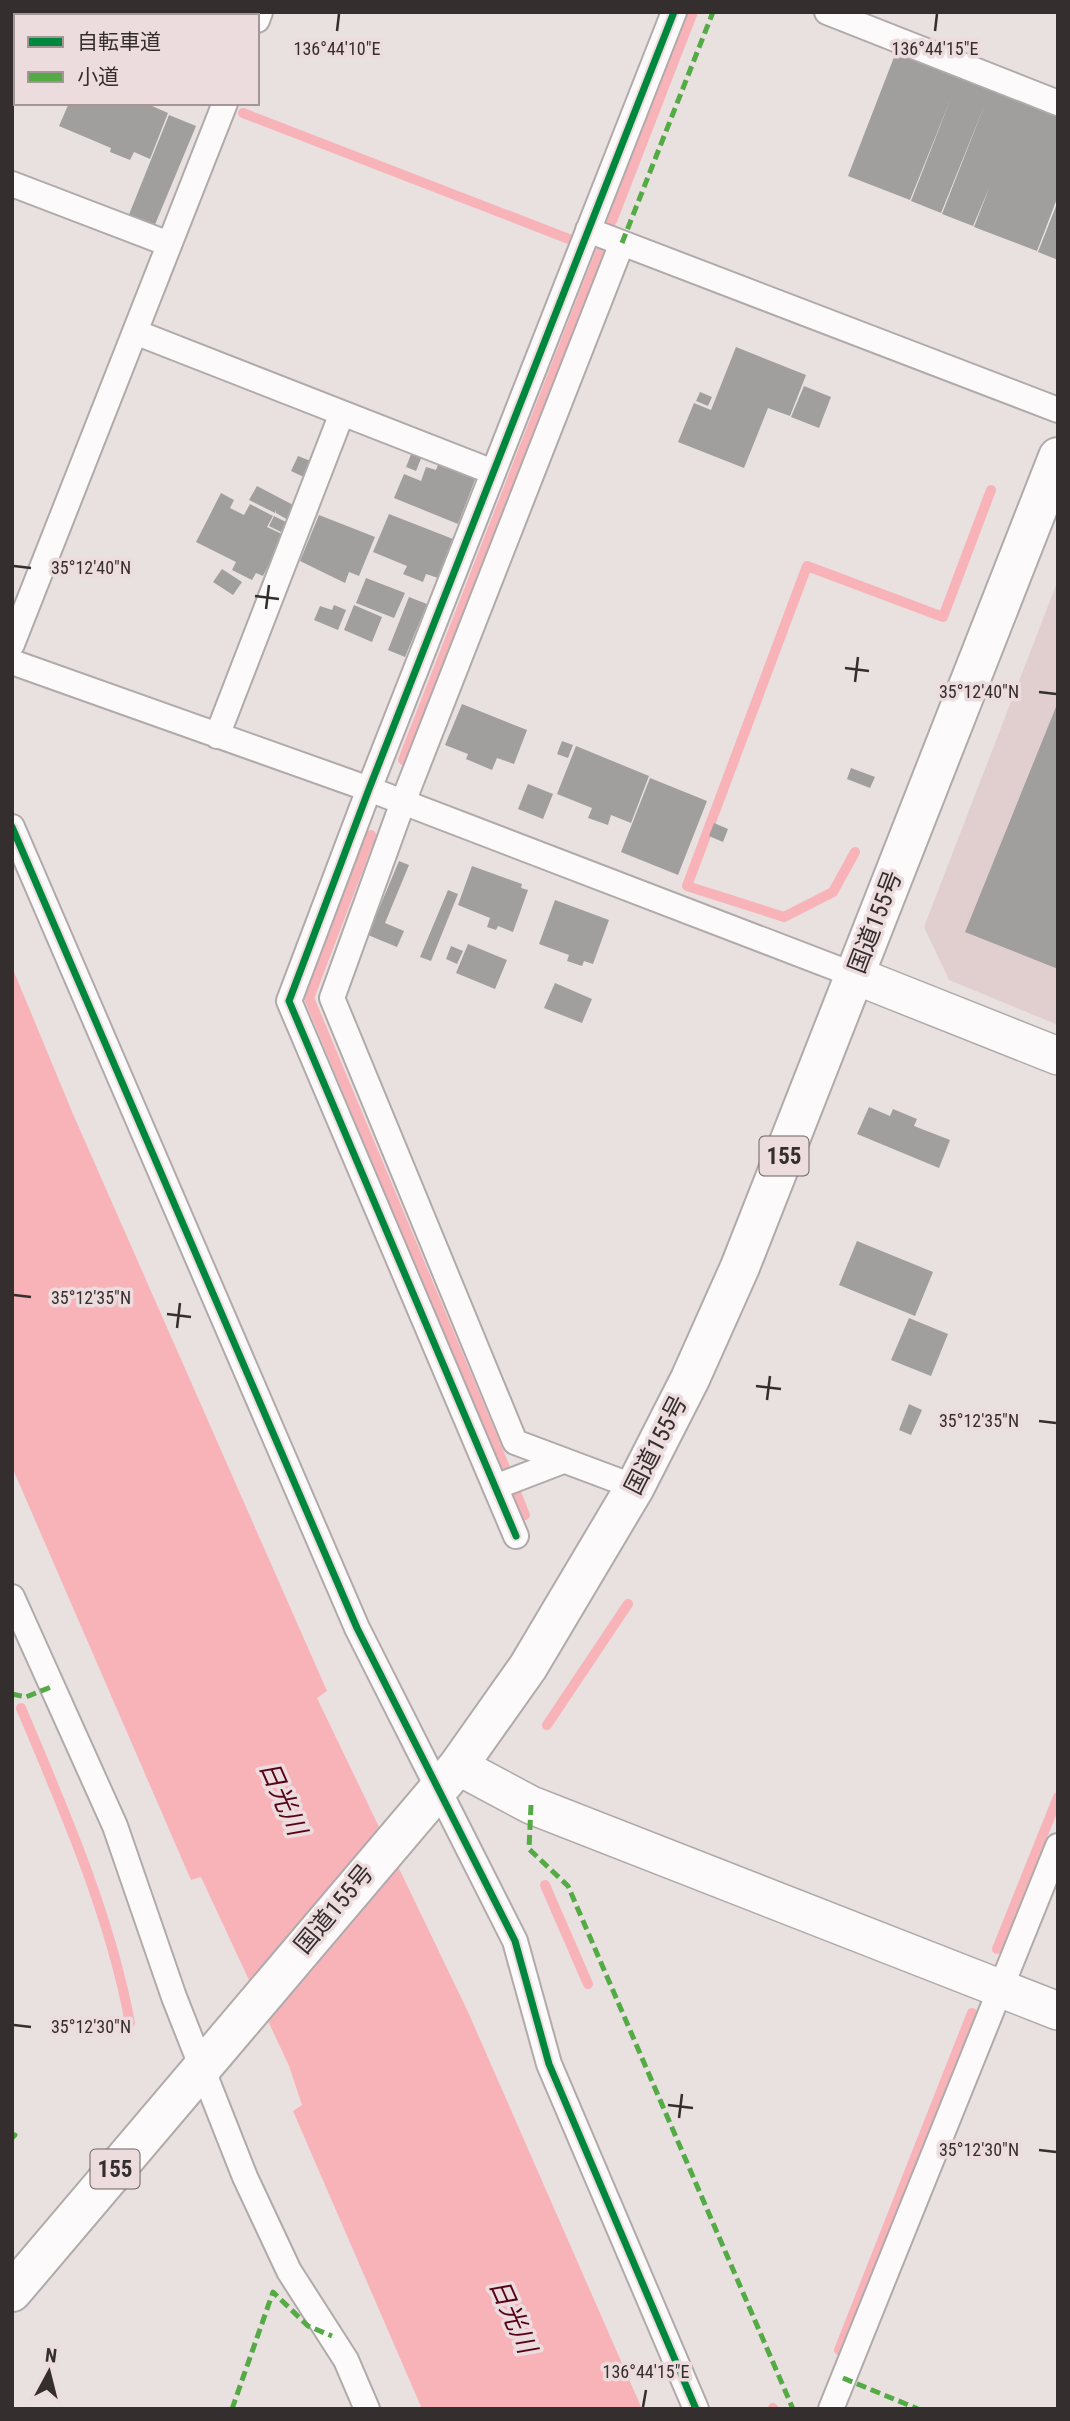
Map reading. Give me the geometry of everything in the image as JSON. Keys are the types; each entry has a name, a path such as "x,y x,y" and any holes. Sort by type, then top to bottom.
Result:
{"highway":[{"name":"国道155号","path":"12,2292 439,1787 528,1667 635,1487 690,1379 740,1267 1058,457"}],"street":[{"path":"516,1536 289,1001 369,789 674,12"},
{"path":"827,12 1058,103"},
{"path":"12,644 224,105"},
{"path":"12,184 169,244"},
{"path":"589,230 1058,410"},
{"path":"622,243 403,802 332,998 514,1443 635,1487"},
{"path":"135,332 493,472"},
{"path":"217,736 342,413"},
{"path":"12,662 369,789 1058,1056"},
{"path":"12,827 357,1628 515,1941 549,2064 696,2409"},
{"path":"495,1487 563,1461"},
{"path":"12,1597 116,1826 210,2057 245,2177 289,2271 346,2360 368,2409"},
{"path":"439,1787 531,1805 1058,2011"},
{"path":"831,2409 1058,1846"}],"shaded area":[{"path":"1058,580 1058,1025 949,980 924,927"}],"water":[{"name":"日光川","path":"12,967 73,1114 327,1691 317,1698 468,2012 642,2409 422,2409 293,2111 302,2105 289,2066 201,1877 191,1880 12,1467"}],"building":[{"path":"896,52 1058,117 1058,196 1037,251 974,227 990,186 973,226 942,214 985,104 941,213 911,201 951,98 910,200 848,176"},
{"path":"68,105 152,105 168,113 150,159 134,152 130,160 110,152 111,148 59,126"},
{"path":"169,115 196,126 154,227 128,217"},
{"path":"1058,201 1058,260 1038,252"},
{"path":"736,347 806,375 790,416 768,408 744,468 678,442 694,403 711,410"},
{"path":"804,386 831,397 819,428 791,417"},
{"path":"700,392 712,397 708,406 696,401"},
{"path":"412,452 422,456 416,471 406,467"},
{"path":"298,456 313,462 306,478 291,471"},
{"path":"439,462 476,477 458,524 394,498 404,474 421,481 426,467 436,470"},
{"path":"257,486 295,506 288,520 276,513 276,510 275,513 249,500"},
{"path":"221,493 234,500 230,508 244,515 250,504 273,516 267,527 284,535 263,576 256,573 252,580 232,570 236,562 196,542"},
{"path":"389,514 453,539 438,578 426,574 423,582 403,574 407,566 373,552"},
{"path":"319,515 375,537 359,576 349,572 345,583 300,561"},
{"path":"274,516 286,522 281,532 269,526"},
{"path":"222,569 242,582 233,595 213,582"},
{"path":"366,578 405,593 394,618 356,603"},
{"path":"409,597 427,604 405,657 388,650"},
{"path":"334,605 346,610 338,630 314,620 320,606 332,610"},
{"path":"354,605 382,617 372,642 344,630"},
{"path":"1058,702 1058,969 965,932"},
{"path":"462,704 527,730 514,764 497,758 492,770 466,759 468,754 445,745"},
{"path":"562,741 573,745 568,758 557,754"},
{"path":"576,746 649,776 631,823 611,815 608,825 588,818 592,808 557,794"},
{"path":"851,768 875,777 870,788 847,779"},
{"path":"650,778 707,801 678,875 621,852"},
{"path":"528,784 553,794 543,819 518,809"},
{"path":"714,823 728,829 723,842 709,836"},
{"path":"399,861 409,865 385,923 404,931 397,947 368,935"},
{"path":"472,866 522,884 521,888 528,890 513,932 498,926 496,930 487,927 490,918 458,905"},
{"path":"448,890 458,894 431,961 420,957"},
{"path":"555,900 609,920 593,964 584,961 582,966 567,961 569,955 539,944"},
{"path":"468,944 507,960 495,989 456,973"},
{"path":"451,946 463,951 457,964 446,959"},
{"path":"555,983 592,999 582,1023 544,1008"},
{"path":"869,1107 890,1116 893,1109 917,1119 914,1126 950,1140 939,1168 857,1134"},
{"path":"857,1241 933,1272 915,1316 839,1285"},
{"path":"909,1318 948,1334 931,1376 891,1360"},
{"path":"909,1404 922,1410 911,1435 899,1430"}],"waterway":[{"path":"612,221 693,12"},
{"path":"243,113 574,241"},
{"path":"403,760 602,248"},
{"path":"855,852 833,892 784,917 687,886 807,566 943,617 991,490"},
{"path":"371,835 309,998 506,1470"},
{"path":"515,1490 525,1515"},
{"path":"547,1725 628,1604"},
{"path":"21,1708 98,1903 111,1943 130,2023"},
{"path":"997,1949 1058,1797"},
{"path":"545,1885 588,1984"},
{"path":"839,2350 972,2013"}],"marked path":[{"path":"622,243 713,12"},
{"path":"12,1694 26,1697 51,1687"},
{"path":"531,1805 529,1849 568,1886 793,2409"},
{"path":"12,2134 15,2135 12,2138"},
{"path":"232,2409 273,2292 308,2326 332,2336"},
{"path":"843,2378 918,2409"}],"cycle path":[{"path":"516,1536 289,1001 369,789 674,12"},
{"path":"12,827 357,1628 515,1941 549,2064 696,2409"}]}
